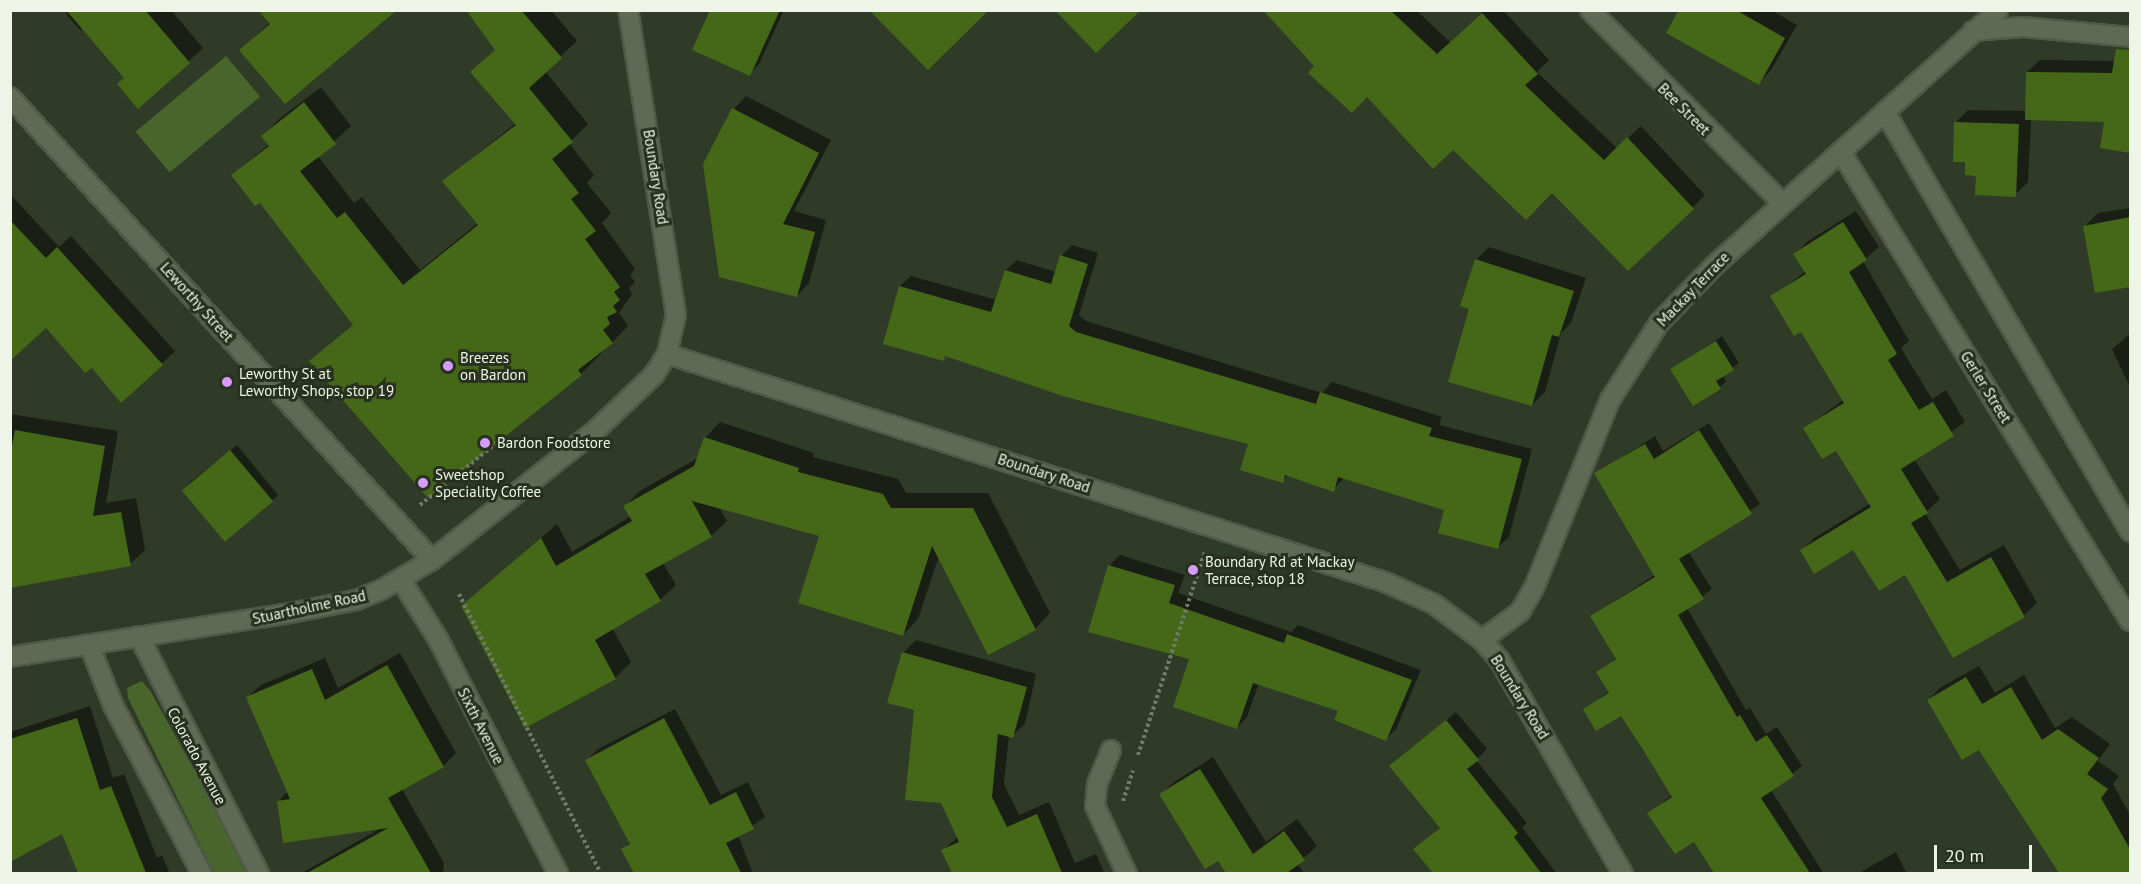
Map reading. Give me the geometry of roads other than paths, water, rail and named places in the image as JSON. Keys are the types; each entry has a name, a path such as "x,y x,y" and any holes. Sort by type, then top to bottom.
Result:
{"street":[{"name":"Boundary Road","path":"628,10 675,300 674,337 667,354 1401,588 1434,604 1482,640 1516,687 1623,873"},
{"name":"Bee Street","path":"1590,10 1782,203"},
{"name":"Mackay Terrace","path":"1482,640 1520,612 1534,588 1601,421 1642,345 1687,292 1782,203 1998,10"},
{"path":"1973,32 2023,27 2130,37"},
{"name":"Leworthy Street","path":"10,97 432,560"},
{"path":"1885,112 2130,532"},
{"name":"Gerler Street","path":"1841,152 2130,621"},
{"name":"Stuartholme Road","path":"10,657 326,607 356,600 401,580 432,560 597,429 654,375 667,354"},
{"name":"Sixth Avenue","path":"401,580 438,639 558,873"},
{"name":"Colorado Avenue","path":"139,636 259,873"},
{"path":"89,644 113,705 202,873"},
{"path":"1111,750 1095,795 1097,816 1127,873"}],"place":[{"name":"Breezes on Bardon","path":"448,366"},
{"name":"Leworthy St at Leworthy Shops, stop 19","path":"227,382"},
{"name":"Bardon Foodstore","path":"485,443"},
{"name":"Sweetshop Speciality Coffee","path":"423,483"},
{"name":"Boundary Rd at Mackay Terrace, stop 18","path":"1193,570"}]}
